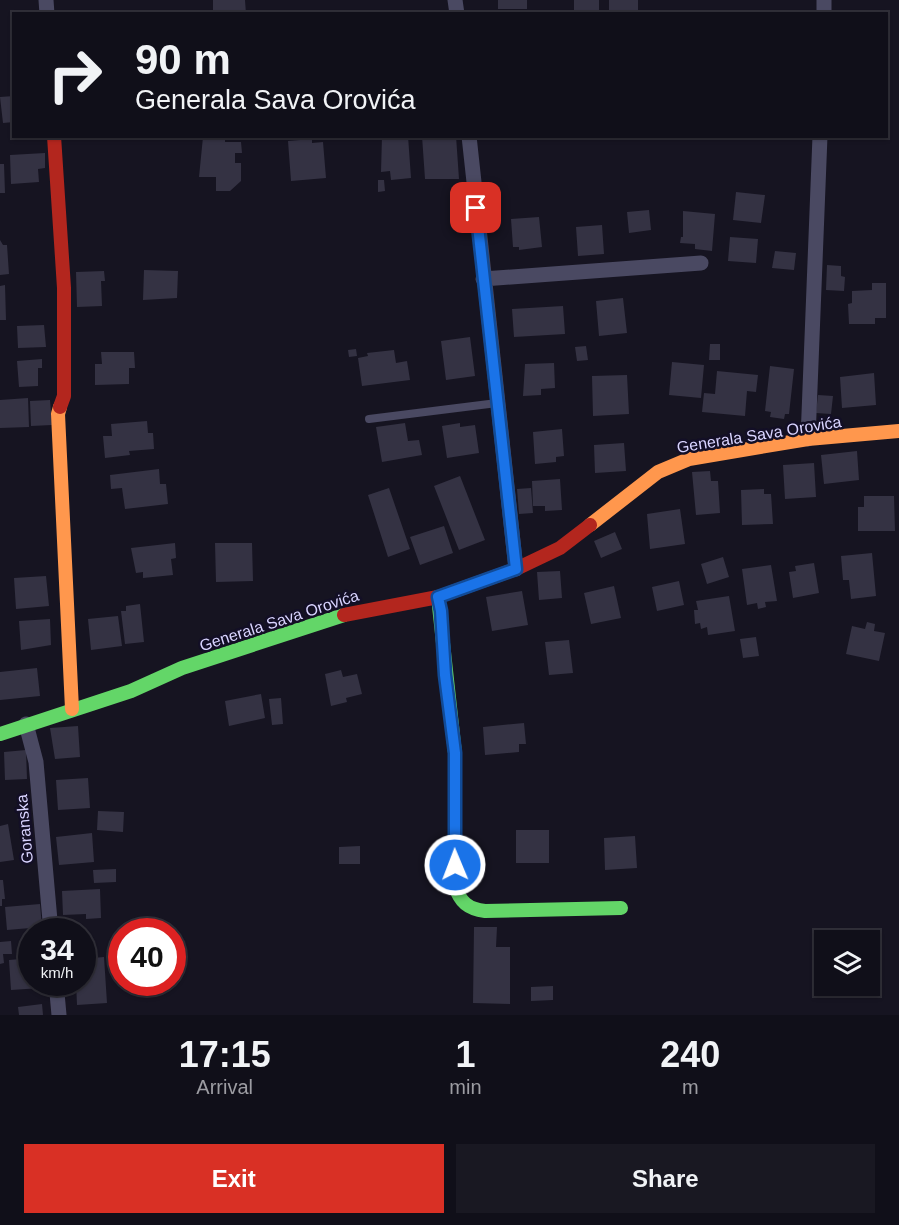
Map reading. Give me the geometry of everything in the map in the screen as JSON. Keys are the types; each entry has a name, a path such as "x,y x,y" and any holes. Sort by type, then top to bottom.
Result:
{"street":[{"path":"54,138 64,288 64,396 58,414 72,709"},
{"path":"470,138 483,279 516,569"},
{"path":"808,439 820,138"},
{"path":"483,279 701,263"},
{"name":"Generala Sava Orovića","path":"0,734 131,691 182,668 289,635 355,611 438,597 516,569 560,548 658,471 671,465 689,459 808,439 899,431"},
{"path":"438,597 455,753 455,886 459,901 470,910 485,911 621,908"},
{"name":"Goranska","path":"26,724 36,762 50,918"},
{"path":"57,996 59,1015"}],"lane":[{"path":"369,419 497,403"}],"building":[{"path":"213,0 245,0 246,12 213,12"},
{"path":"498,0 527,0 527,9 498,9"},
{"path":"574,0 599,0 599,12 574,12"},
{"path":"609,0 638,0 638,12 609,12"},
{"path":"188,10 188,12 166,12"},
{"path":"12,96 12,122 3,123 0,97"},
{"path":"203,138 225,138 225,142 241,142 242,153 235,153 235,163 241,163 241,181 230,191 216,191 216,177 199,177"},
{"path":"382,138 408,138 411,178 391,180 390,171 381,172"},
{"path":"422,138 456,138 459,179 425,179"},
{"path":"312,139 312,143 323,142 326,178 291,181 288,141"},
{"path":"45,153 45,168 38,169 39,182 11,184 10,155"},
{"path":"0,164 4,164 5,193 0,193"},
{"path":"378,180 384,180 385,191 378,192"},
{"path":"736,192 765,195 761,223 733,220"},
{"path":"649,210 651,230 629,233 627,212"},
{"path":"683,211 715,214 712,251 695,249 695,244 680,243 683,237"},
{"path":"539,217 542,247 519,250 519,247 513,247 511,219"},
{"path":"602,225 604,254 578,256 576,227"},
{"path":"730,237 758,239 756,263 728,261"},
{"path":"0,240 3,245 7,245 9,274 0,275"},
{"path":"775,251 796,253 794,270 772,268"},
{"path":"827,265 841,266 841,276 845,277 844,291 826,290"},
{"path":"144,270 178,271 177,298 143,300"},
{"path":"104,271 105,281 101,281 102,306 77,307 76,272"},
{"path":"872,283 886,283 886,318 875,318 875,324 849,324 848,304 852,303 852,291 872,290"},
{"path":"5,285 6,320 0,320 0,286"},
{"path":"623,298 627,333 599,336 596,301"},
{"path":"563,306 565,334 514,337 512,309"},
{"path":"44,325 46,347 18,348 17,326"},
{"path":"470,337 475,376 446,380 441,341"},
{"path":"710,344 720,344 720,360 709,360"},
{"path":"586,346 588,360 577,361 575,347"},
{"path":"356,349 357,356 349,357 348,350"},
{"path":"394,350 396,363 407,361 410,380 362,386 358,358 368,356 367,353"},
{"path":"101,352 134,352 135,368 129,368 129,384 95,385 95,364 102,364"},
{"path":"42,359 42,368 38,368 38,386 19,387 17,361"},
{"path":"672,362 704,365 701,398 669,395"},
{"path":"554,363 555,388 541,389 541,395 523,396 525,364"},
{"path":"770,366 794,369 789,414 785,414 784,419 770,417 771,412 765,411"},
{"path":"717,371 758,375 756,392 747,391 745,416 702,412 704,393 715,394"},
{"path":"874,373 876,405 842,408 840,377"},
{"path":"627,375 629,414 593,416 592,376"},
{"path":"818,395 833,396 831,414 816,413"},
{"path":"28,398 29,427 0,428 0,400"},
{"path":"50,400 52,425 31,426 30,401"},
{"path":"147,421 148,433 153,433 154,449 129,451 130,455 105,458 103,436 112,436 111,424"},
{"path":"405,423 408,441 419,440 422,455 382,462 376,427"},
{"path":"460,423 460,427 475,425 479,453 447,458 442,426"},
{"path":"562,429 564,456 556,457 556,462 535,464 533,432"},
{"path":"624,443 626,471 595,473 594,445"},
{"path":"857,451 859,480 824,484 821,455"},
{"path":"814,463 816,497 785,499 783,465"},
{"path":"159,469 160,484 166,484 168,504 125,509 122,488 111,489 110,475"},
{"path":"710,471 711,481 718,481 720,513 696,515 692,472"},
{"path":"460,476 485,540 459,550 434,486"},
{"path":"560,479 562,510 545,511 545,506 533,506 532,481"},
{"path":"389,488 410,549 388,557 368,495"},
{"path":"531,488 533,513 519,514 517,489"},
{"path":"764,489 764,494 771,494 773,524 742,525 741,490"},
{"path":"864,496 894,496 895,531 858,531 858,507 864,507"},
{"path":"680,509 685,544 650,549 647,514"},
{"path":"444,526 453,553 420,565 410,537"},
{"path":"615,532 622,549 601,558 594,541"},
{"path":"175,543 176,558 171,559 173,575 143,578 143,572 136,573 131,548"},
{"path":"215,543 252,543 253,581 216,582"},
{"path":"872,553 876,596 851,599 849,580 843,580 841,556"},
{"path":"723,557 729,577 707,584 701,564"},
{"path":"814,563 819,593 793,598 789,572 796,571 795,566"},
{"path":"771,565 777,601 765,602 766,607 758,609 757,603 747,605 742,569"},
{"path":"560,571 562,598 539,600 537,572"},
{"path":"46,576 49,606 16,609 14,578"},
{"path":"679,581 684,605 657,611 652,587"},
{"path":"614,586 621,618 591,624 584,593"},
{"path":"522,591 528,625 492,631 486,597"},
{"path":"729,596 735,631 708,635 707,627 701,629 700,623 695,624 694,610 698,610 696,601"},
{"path":"140,604 144,642 125,644 121,611 126,611 126,606"},
{"path":"118,616 122,646 91,650 88,619"},
{"path":"50,619 51,645 21,650 19,621"},
{"path":"867,622 875,624 874,631 885,633 879,661 846,654 852,626 865,629"},
{"path":"756,637 759,656 743,658 740,639"},
{"path":"569,640 573,673 549,675 545,642"},
{"path":"37,668 40,696 0,700 0,672"},
{"path":"341,670 343,677 357,674 362,694 346,698 347,702 331,706 325,674"},
{"path":"261,694 265,718 229,726 225,701"},
{"path":"281,698 283,724 272,725 269,699"},
{"path":"524,723 526,744 519,744 519,752 485,755 483,727"},
{"path":"78,726 80,757 55,759 50,728"},
{"path":"26,750 27,779 5,780 4,752"},
{"path":"88,778 90,808 58,810 56,780"},
{"path":"98,811 124,812 123,832 97,830"},
{"path":"8,824 14,860 0,862 0,826"},
{"path":"516,830 549,830 549,863 516,863"},
{"path":"92,833 94,862 59,865 56,837"},
{"path":"635,836 637,868 605,870 604,838"},
{"path":"360,846 360,864 339,864 339,847"},
{"path":"116,869 116,882 94,883 93,870"},
{"path":"0,880 3,880 5,899 2,899 2,906 0,906"},
{"path":"100,889 101,918 86,918 86,914 63,915 62,891"},
{"path":"40,904 41,918 18,918 18,929 7,930 5,907"},
{"path":"474,927 497,927 496,947 510,947 510,1004 473,1003"},
{"path":"11,941 12,954 3,954 4,963 0,964 0,942"},
{"path":"104,957 107,1003 77,1005 77,996 96,996 96,958"},
{"path":"18,959 18,990 11,990 9,960"},
{"path":"553,986 553,1000 531,1001 531,987"},
{"path":"42,1004 43,1015 19,1015 18,1007"}],"traffic: fast":[{"path":"438,597 455,753 455,886 459,896 474,909 485,911 621,908"},
{"path":"0,734 131,691 182,668 344,615"}],"traffic: slow":[{"path":"60,407 58,414 72,709"},
{"path":"590,525 658,472 689,459 808,439 899,431"}],"traffic: jam":[{"path":"54,138 64,288 64,396 60,407"},
{"path":"344,615 438,597 516,569 560,548 590,525"}],"route":[{"path":"455,865 455,753 438,597 516,569 476,208"}]}
